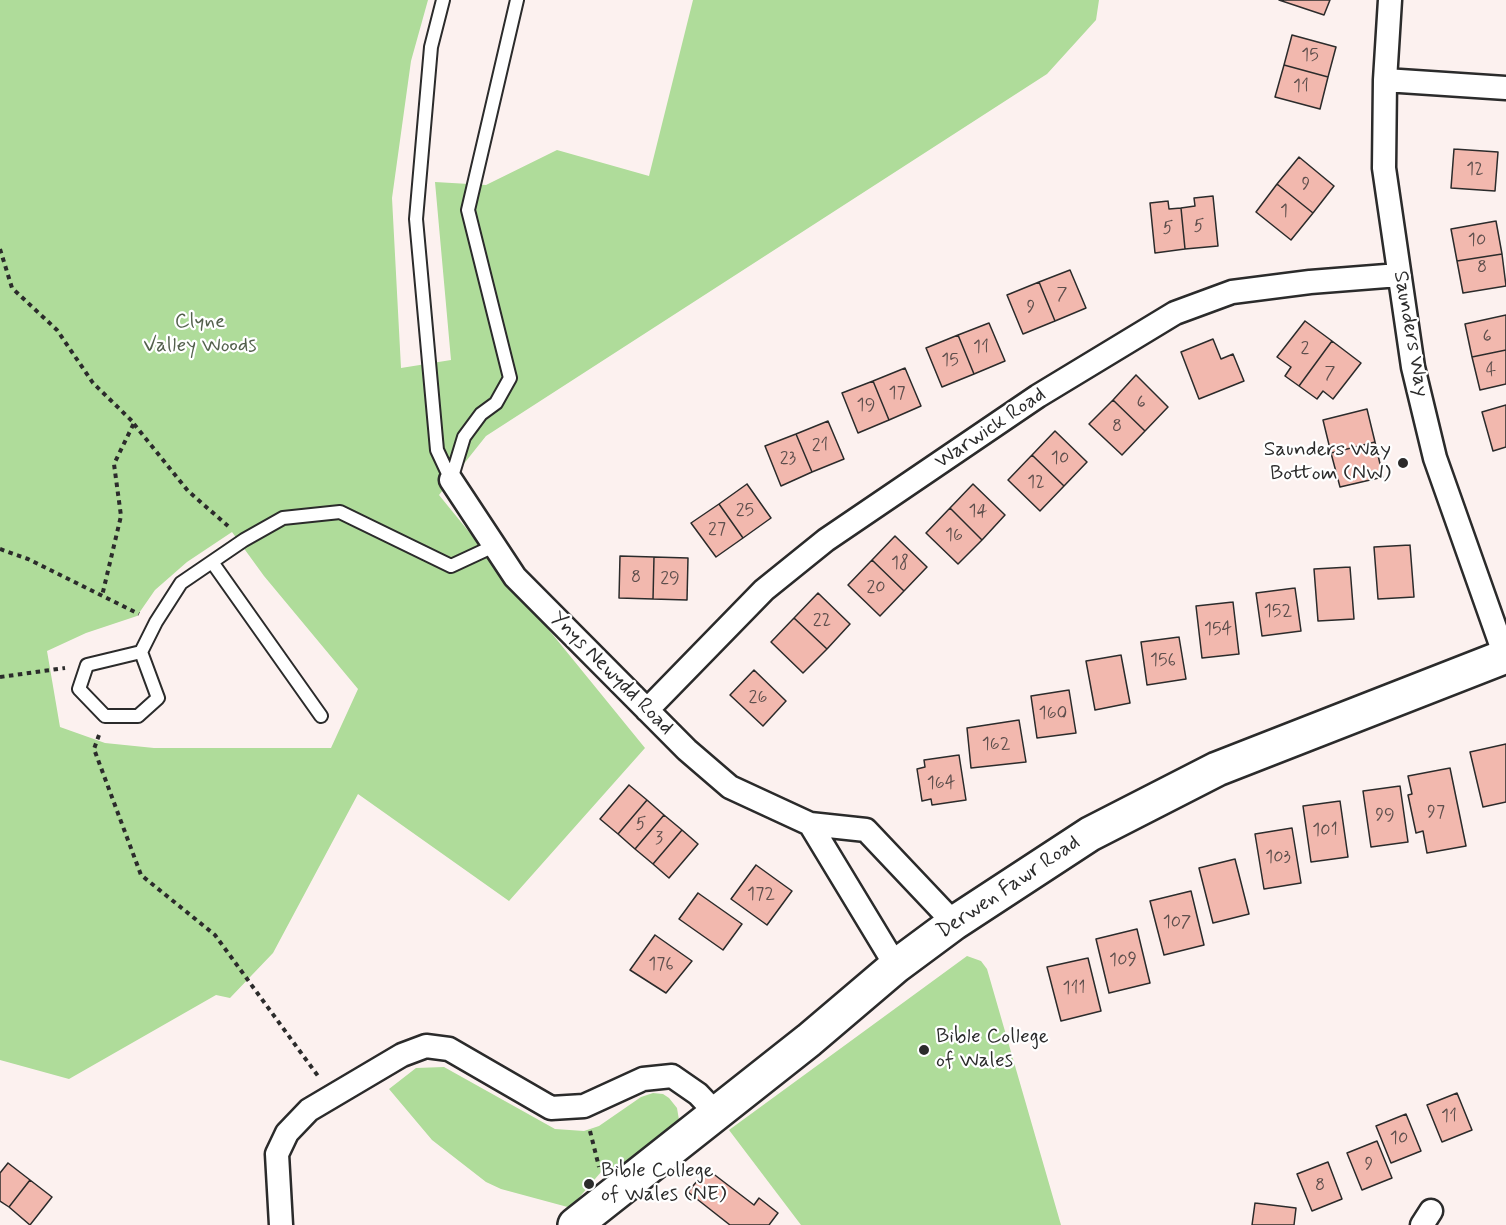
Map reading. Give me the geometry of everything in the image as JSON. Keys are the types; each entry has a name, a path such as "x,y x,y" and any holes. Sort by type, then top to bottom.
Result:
{"main road":[{"name":"Derwen Fawr Road","path":"575,1225 717,1114 896,966 954,923 1090,834 1217,769 1505,656"}],"street":[{"name":"Saunders Way","path":"1390,0 1385,80 1384,168 1413,367 1435,458 1505,656"},
{"path":"1385,80 1506,88"},
{"name":"Warwick Road","path":"647,710 764,590 826,540 1038,396 1175,313 1232,292 1310,282 1399,275"},
{"name":"Ynys Newydd Road","path":"451,480 515,577 687,750 730,787 810,824 866,830 954,923"},
{"path":"810,824 896,966"},
{"path":"281,1225 277,1154 286,1133 309,1110 402,1055 426,1046 449,1049 551,1108 584,1106 643,1079 672,1076 698,1094 717,1114"}],"lane":[{"path":"443,0 431,47 416,219 437,450 451,480"},
{"path":"451,480 464,437 481,414 496,403 510,378 468,210 517,0"},
{"path":"141,652 87,665 79,689 105,716 138,716 158,698 141,652 156,622 181,583 244,540 283,518 340,512 452,566 494,546"},
{"path":"212,562 321,716"}],"path":[{"path":"0,249 12,288 57,330 93,383 134,423 188,491 244,540"},
{"path":"102,596 121,516 114,464 134,423"},
{"path":"0,549 28,559 156,622"},
{"path":"0,676 87,665"},
{"path":"105,716 94,749 141,875 215,935 333,1096"},
{"path":"584,1106 608,1200"}],"green space":[{"name":"Clyne Valley Woods","path":"0,0 428,0 411,61 392,198 401,368 451,360 435,182 486,185 557,150 649,176 693,0 1099,0 1096,20 1047,74 486,436 439,495 645,748 509,901 358,794 273,953 230,998 216,995 69,1079 0,1060","holes":["232,532 264,576 358,689 331,748 154,748 105,743 60,727 47,651 86,633 137,616 155,590 187,562"]},
{"name":"Bible College of Wales","path":"967,956 981,961 987,969 1061,1225 801,1225 729,1130"},
{"path":"444,1067 555,1129 584,1131 599,1126 641,1097 653,1093 663,1094 669,1098 677,1108 679,1120 616,1173 607,1165 577,1200 580,1204 575,1209 501,1189 486,1182 432,1140 389,1089 416,1068"}],"building":[{"path":"1279,0 1330,0 1324,15"},
{"path":"1292,35 1336,47 1328,77 1284,65"},
{"path":"1284,65 1328,77 1320,109 1275,97"},
{"path":"1454,149 1498,152 1495,191 1451,188"},
{"path":"1299,157 1334,186 1313,213 1277,184"},
{"path":"1277,184 1313,213 1291,240 1256,212"},
{"path":"1213,196 1218,246 1185,249 1181,208 1195,206 1194,198"},
{"path":"1168,201 1169,209 1181,208 1185,249 1155,253 1150,203"},
{"path":"1496,221 1502,254 1457,261 1451,229"},
{"path":"1502,254 1506,286 1463,293 1457,261"},
{"path":"1070,270 1086,308 1055,321 1039,282"},
{"path":"1039,282 1055,321 1023,334 1007,295"},
{"path":"1506,315 1506,350 1472,357 1465,324"},
{"path":"1305,321 1332,341 1299,386 1285,376 1291,367 1277,357"},
{"path":"989,323 1005,361 974,374 958,335"},
{"path":"958,335 974,374 942,387 926,348"},
{"path":"1213,339 1221,359 1233,354 1244,381 1199,399 1181,352"},
{"path":"1332,341 1361,363 1333,399 1323,391 1317,399 1299,386"},
{"path":"1506,350 1506,384 1480,390 1472,357"},
{"path":"905,368 921,406 889,420 873,381"},
{"path":"1136,375 1168,407 1145,431 1113,400"},
{"path":"873,381 889,420 858,433 842,393"},
{"path":"1113,400 1145,431 1122,455 1089,424"},
{"path":"1506,405 1506,447 1493,451 1482,412"},
{"path":"1367,409 1375,442 1331,453 1323,420"},
{"path":"828,421 844,459 812,472 796,434"},
{"path":"1055,431 1087,462 1064,486 1032,455"},
{"path":"796,434 812,472 781,486 765,446"},
{"path":"1375,442 1383,477 1340,487 1331,453"},
{"path":"1032,455 1064,486 1040,511 1008,480"},
{"path":"747,484 771,518 743,538 719,504"},
{"path":"973,484 1005,515 982,540 950,508"},
{"path":"719,504 743,538 716,557 691,523"},
{"path":"950,508 982,540 958,564 926,533"},
{"path":"895,536 927,567 904,591 872,560"},
{"path":"1410,545 1414,597 1378,599 1374,547"},
{"path":"620,556 654,557 653,599 619,598"},
{"path":"654,557 688,558 687,600 653,599"},
{"path":"872,560 904,591 880,616 848,585"},
{"path":"1350,567 1354,619 1318,621 1314,569"},
{"path":"1295,588 1301,631 1262,636 1256,593"},
{"path":"818,593 850,624 827,649 794,618"},
{"path":"1233,602 1239,654 1202,658 1196,606"},
{"path":"794,618 827,649 803,673 771,642"},
{"path":"1179,637 1186,679 1147,685 1141,642"},
{"path":"1121,655 1130,703 1095,710 1086,661"},
{"path":"754,670 786,701 763,726 730,695"},
{"path":"1069,690 1076,733 1037,738 1031,696"},
{"path":"1019,720 1026,762 971,768 967,728"},
{"path":"1506,744 1506,802 1483,807 1470,752"},
{"path":"959,755 966,800 932,805 931,799 922,801 917,769 925,767 924,760"},
{"path":"1450,768 1466,846 1427,853 1423,831 1416,833 1408,795 1412,794 1408,776"},
{"path":"629,785 647,800 618,834 600,819"},
{"path":"1400,786 1408,842 1371,847 1363,791"},
{"path":"647,800 664,815 635,849 618,834"},
{"path":"1340,801 1348,857 1311,862 1303,806"},
{"path":"664,815 682,830 653,864 635,849"},
{"path":"1292,828 1301,883 1264,889 1255,834"},
{"path":"682,830 698,844 669,878 653,864"},
{"path":"1235,859 1249,914 1213,923 1199,868"},
{"path":"756,865 792,891 767,925 731,899"},
{"path":"1191,891 1204,945 1164,955 1150,901"},
{"path":"698,893 742,924 723,950 679,919"},
{"path":"1137,929 1150,983 1109,993 1096,939"},
{"path":"655,935 692,961 666,993 630,970"},
{"path":"1088,958 1101,1011 1061,1021 1047,967"},
{"path":"1457,1093 1472,1130 1442,1142 1427,1105"},
{"path":"1406,1114 1421,1151 1391,1163 1376,1126"},
{"path":"1377,1141 1392,1178 1362,1190 1347,1153"},
{"path":"1328,1162 1342,1199 1312,1211 1297,1174"},
{"path":"8,1163 30,1180 9,1207 0,1201 0,1173"},
{"path":"707,1169 754,1205 759,1198 778,1213 769,1225 730,1225 688,1192"},
{"path":"30,1180 52,1197 30,1225 9,1207"},
{"path":"1255,1203 1296,1208 1294,1225 1252,1225"}],"place":[{"name":"Saunders Way Bottom (NW)","path":"1403,463"},
{"name":"Bible College of Wales","path":"924,1050"},
{"name":"Bible College of Wales (NE)","path":"589,1184"}]}
